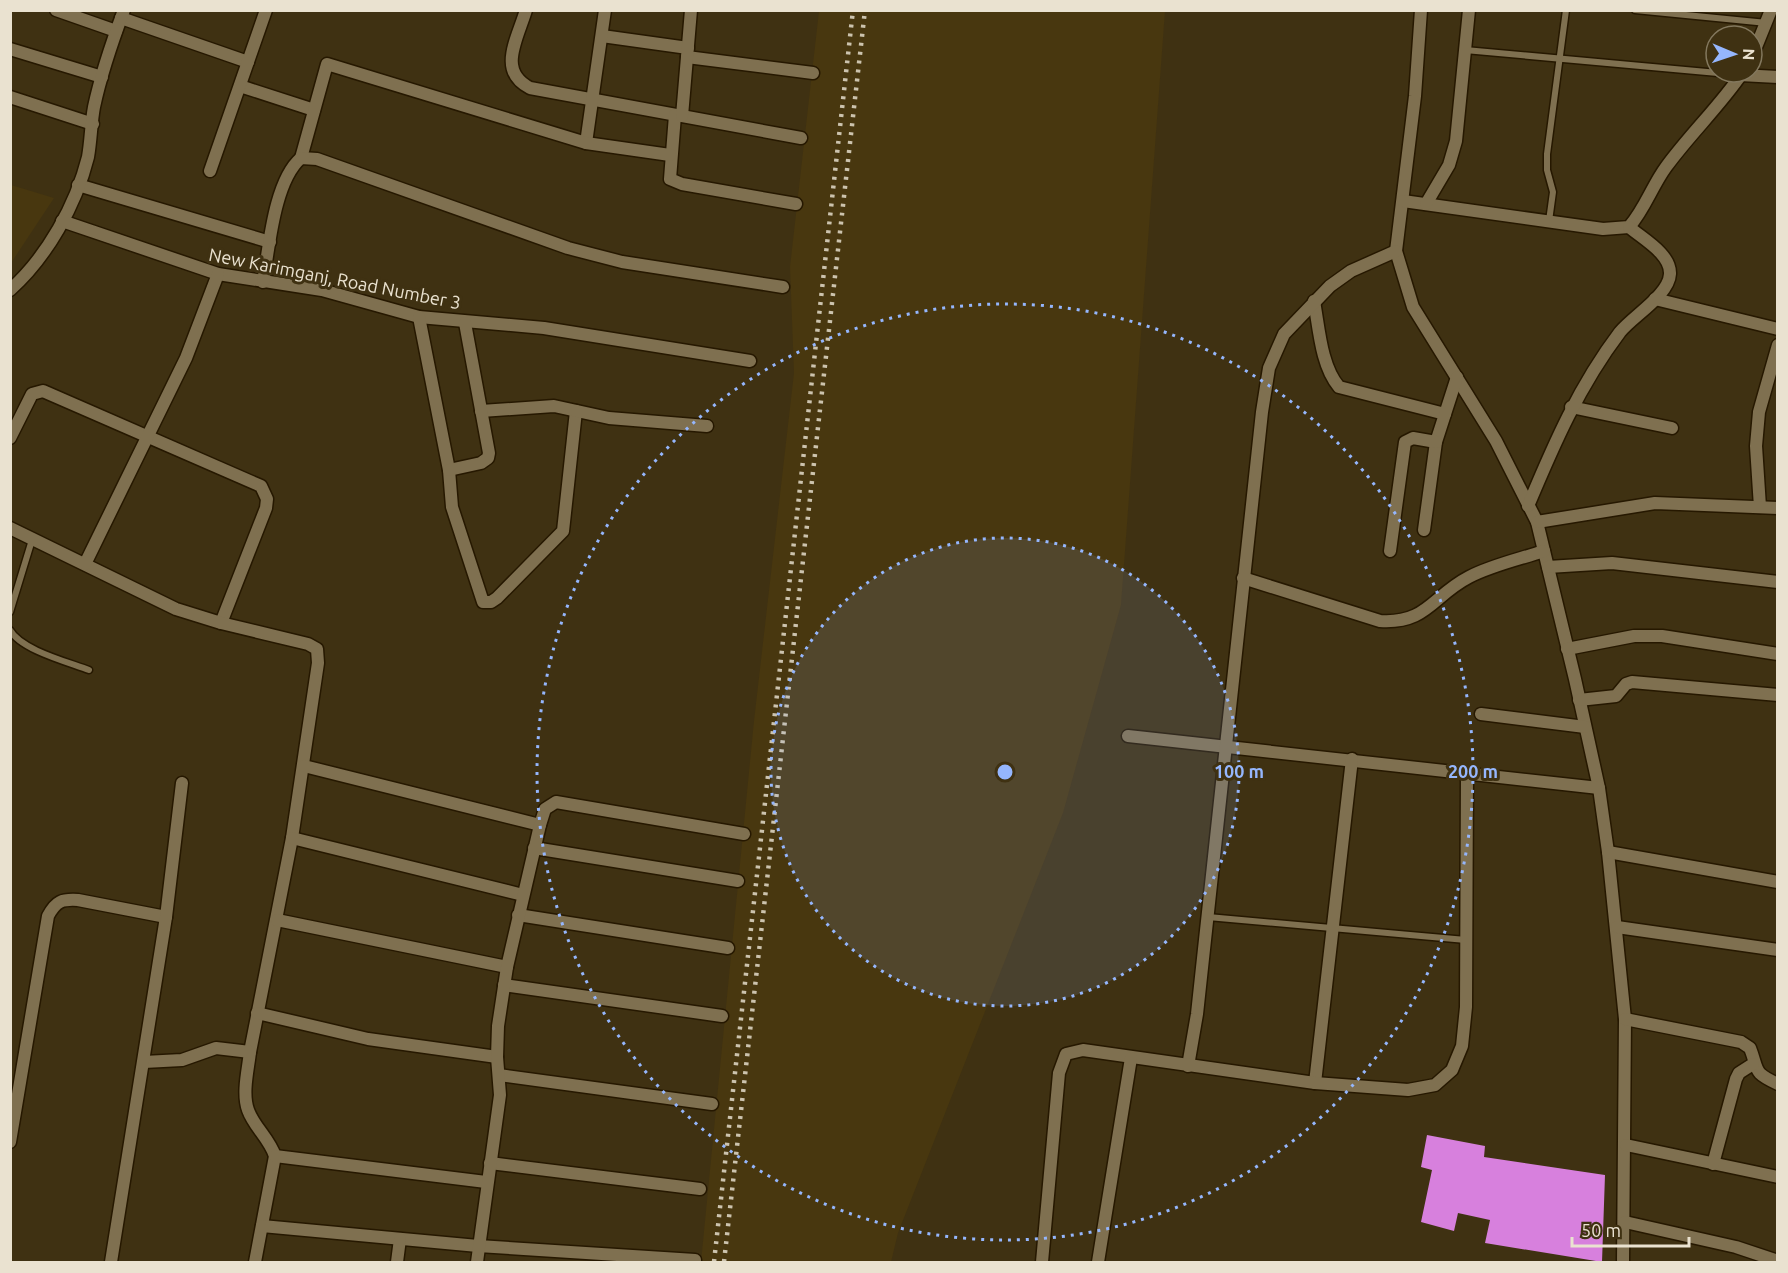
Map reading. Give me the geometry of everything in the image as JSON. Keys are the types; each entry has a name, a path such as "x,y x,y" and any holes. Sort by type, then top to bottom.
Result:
{"street":[{"path":"56,10 116,31"},
{"path":"210,171 266,10"},
{"path":"526,10 511,62 512,74 518,82 530,88 801,138"},
{"path":"586,143 605,10"},
{"path":"691,10 687,52 668,174 674,182 796,204"},
{"path":"1421,10 1403,201 1396,251 1413,307 1496,441 1537,522 1599,788 1617,927 1625,1019 1626,1145 1623,1263"},
{"path":"1426,204 1449,165 1456,141 1468,10"},
{"path":"10,290 26,277 62,221 78,185 87,159 102,78 123,14 248,62"},
{"path":"602,36 813,73"},
{"path":"10,49 102,78"},
{"path":"263,282 282,190 291,166 301,158 327,64 586,143 670,155"},
{"path":"1403,201 1603,229 1629,227 1637,218 1665,169 1735,84"},
{"path":"240,86 314,110"},
{"path":"10,97 93,124"},
{"path":"301,158 317,159 568,248 622,262 783,287"},
{"path":"78,185 270,242"},
{"name":"New Karimganj, Road Number 3","path":"62,221 218,274 322,290 418,317 465,323 544,328 750,361"},
{"path":"1527,506 1571,407 1597,362 1624,328 1655,299 1670,280 1668,263 1629,227"},
{"path":"1188,1066 1208,917 1224,747 1262,412 1269,369 1284,334 1314,301 1351,271 1396,251"},
{"path":"85,564 148,438 204,316 218,274"},
{"path":"1655,299 1778,329"},
{"path":"1314,301 1325,356 1333,380 1339,387 1445,414"},
{"path":"418,317 449,470 452,507 480,599 491,602 563,531 576,411"},
{"path":"449,470 481,463 488,458 465,323"},
{"path":"1760,507 1756,446 1758,412 1778,345"},
{"path":"1424,530 1436,442 1456,377"},
{"path":"10,438 29,399 37,391 261,486 266,491 266,508 221,623"},
{"path":"481,411 554,406 609,418 706,426"},
{"path":"1571,407 1672,428"},
{"path":"1390,551 1405,442 1413,438 1436,442"},
{"path":"1537,522 1655,503 1778,508"},
{"path":"10,528 176,609 221,623 308,644 317,649 304,766 277,920 250,1052 246,1094 248,1111 271,1144 275,1156 255,1263"},
{"path":"1243,578 1380,621 1398,622 1413,619 1469,577 1544,551"},
{"path":"1548,567 1612,563 1778,582"},
{"path":"1567,649 1635,636 1662,636 1778,654"},
{"path":"1579,700 1616,696 1626,684 1632,682 1778,695"},
{"path":"1481,714 1585,727"},
{"path":"1128,736 1599,788"},
{"path":"1315,1083 1352,759"},
{"path":"304,766 540,825"},
{"path":"1042,1263 1062,1062 1066,1054 1083,1050 1315,1083 1408,1090 1436,1085 1452,1070 1462,1046 1466,1007 1467,773"},
{"path":"111,1263 166,917 182,783"},
{"path":"477,1263 486,1182 500,1095 497,1057 504,985 518,915 545,809 556,802 744,834"},
{"path":"292,838 523,895"},
{"path":"534,848 738,880"},
{"path":"1608,852 1778,882"},
{"path":"10,1142 48,916 54,904 64,899 78,900 166,917"},
{"path":"518,915 728,948"},
{"path":"277,920 507,967"},
{"path":"1617,927 1778,950"},
{"path":"504,985 722,1016"},
{"path":"257,1013 368,1039 497,1057"},
{"path":"1625,1019 1741,1042 1750,1048 1753,1064 1758,1074 1778,1084"},
{"path":"144,1062 182,1060 216,1048 250,1052"},
{"path":"1098,1263 1131,1058"},
{"path":"1713,1164 1738,1073 1753,1064"},
{"path":"500,1075 712,1104"},
{"path":"1626,1145 1778,1177"},
{"path":"275,1156 486,1182"},
{"path":"490,1163 700,1189"},
{"path":"1625,1222 1736,1247 1778,1261"},
{"path":"262,1226 478,1246 695,1260"},
{"path":"397,1263 400,1239"}],"lane":[{"path":"1549,222 1553,192 1547,170 1546,154 1566,10"},
{"path":"1635,10 1769,17"},
{"path":"1465,50 1704,71"},
{"path":"10,612 32,540"},
{"path":"10,630 14,638 24,645 89,670"},
{"path":"1208,917 1466,940"}],"shaded area":[{"path":"819,11 1165,11 1121,605 1063,813 898,1233 891,1262 701,1262 754,721 794,373 790,267"},
{"path":"10,185 54,198 11,263"}],"building":[{"path":"1427,1135 1485,1146 1484,1157 1605,1175 1602,1262 1485,1243 1490,1220 1458,1213 1454,1231 1421,1222 1432,1170 1421,1167"}],"railway":[{"path":"714,1262 853,10"},
{"path":"724,1262 865,10"}]}
